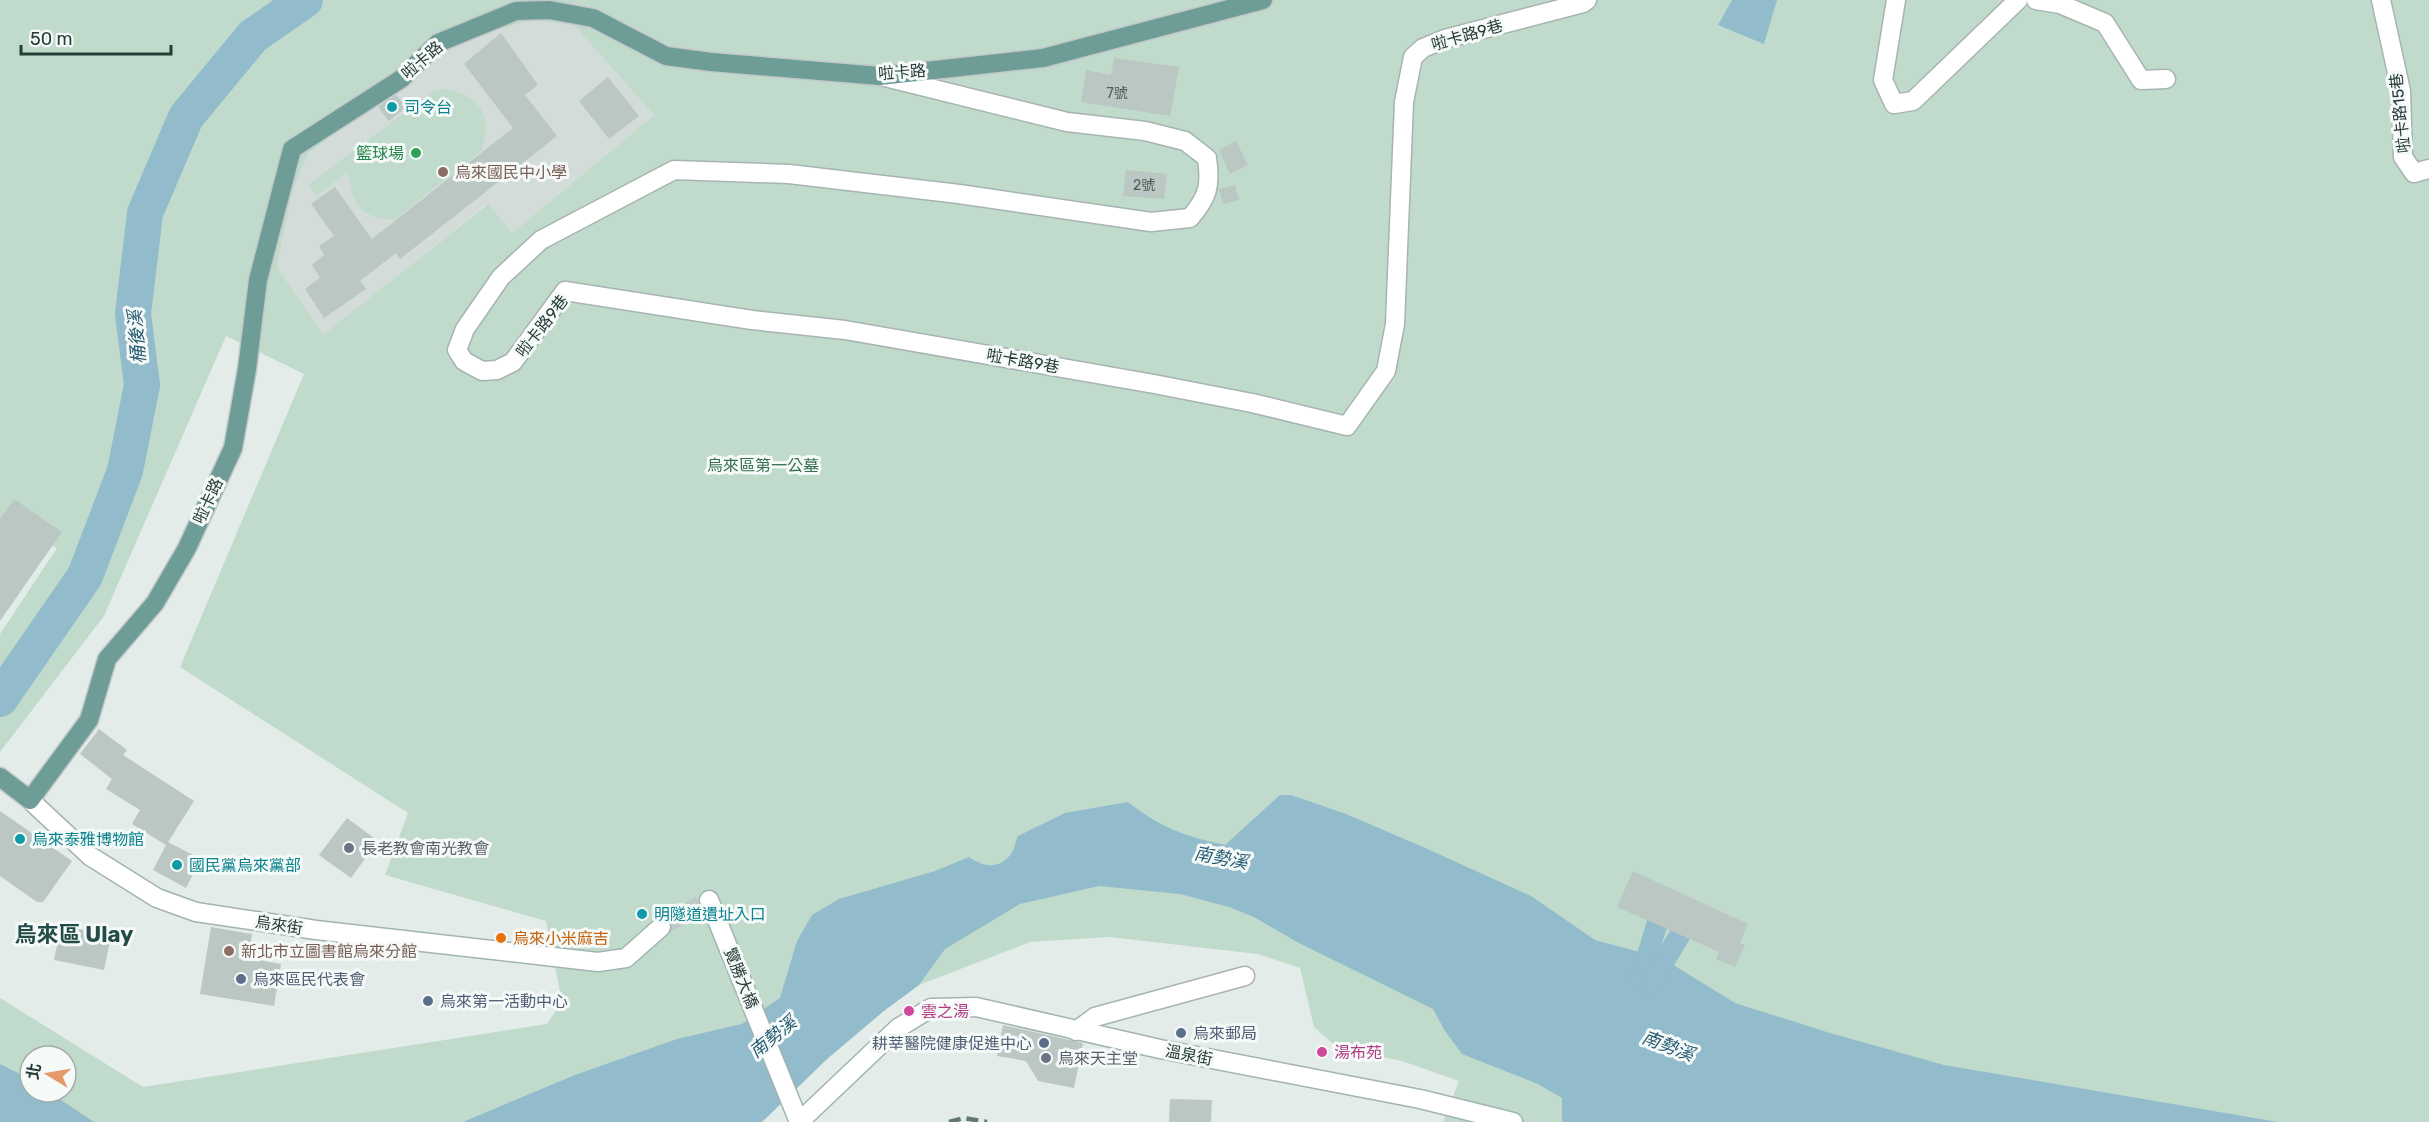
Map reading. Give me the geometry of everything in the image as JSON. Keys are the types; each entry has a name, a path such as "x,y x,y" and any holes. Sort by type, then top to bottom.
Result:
{"main road":[{"name":"啦卡路","path":"30,800 89,720 107,659 155,603 187,548 233,448 247,369 258,280 292,149 401,79 438,43 516,11 549,10 593,18 666,56 880,76 1043,58 1263,0"},
{"name":"烏來街","path":"0,777 30,800"}],"street":[{"name":"啦卡路9巷","path":"880,76 1067,122 1145,131 1185,141 1207,158 1210,181 1202,203 1190,218 1151,222 959,194 789,174 674,170 541,240 533,247 501,277 465,329 457,350 464,361 482,371 497,370 513,362 565,291 752,320 845,330 1154,384 1252,403 1347,426 1386,371 1395,324 1404,102 1413,57 1423,48 1445,39 1587,0"},
{"path":"1896,0 1883,80 1894,104 1913,101 2018,0"},
{"path":"2036,0 2060,4 2104,23 2141,80 2166,79"},
{"name":"啦卡路15巷","path":"2381,0 2401,90 2403,157 2414,172 2429,169"},
{"name":"烏來街","path":"30,800 90,856 157,898 196,912 316,930 598,962 626,958 661,927"},
{"name":"覽勝大橋","path":"709,900 799,1122"},
{"path":"1076,1031 1095,1017 1245,976"},
{"name":"溫泉街","path":"799,1122 898,1028 931,1008 975,1007 1160,1050 1420,1099 1513,1122"}],"shaded area":[{"name":"烏來國民中小學","path":"531,20 575,25 654,115 512,233 487,204 323,336 277,267 293,190 308,154 432,59 444,47"}],"green space":[{"name":"烏來區第一公墓","path":"0,0 2429,0 2429,1122 1443,1122 1459,1081 1402,1061 1338,1048 1314,1027 1300,968 1258,954 1109,937 1030,942 919,985 885,1010 827,1059 762,1122 0,1122 0,998 74,1044 18,1044 18,1104 78,1104 78,1047 143,1087 547,1024 562,1002 546,921 385,875 408,813 180,667 304,374 226,336 104,616 0,752 0,634 57,548 0,520","holes":["531,20 574,25 654,115 512,233 488,204 323,335 277,267 293,190 308,154 432,59 444,47"]},
{"path":"444,89 467,96 481,109 486,126 482,150 394,220 373,216 360,207 352,193 348,172 316,196 308,185 432,92"}],"water":[{"path":"1732,0 1777,0 1764,44 1718,25"},
{"name":"南勢溪","path":"1280,795 1291,795 1346,814 1531,896 1595,940 1662,958 1735,1003 1944,1065 2278,1122 1564,1122 1562,1121 1562,1098 1538,1084 1462,1054 1445,1031 1433,1009 1297,942 1254,917 1229,907 1180,894 1099,886 1020,904 945,949 919,985 885,1010 827,1059 762,1122 463,1122 575,1075 677,1039 742,1024 780,998 797,941 812,915 839,899 935,871 969,857 985,865 996,865 1011,854 1018,836 1065,813 1128,802 1174,830 1225,845"},
{"path":"0,1064 18,1073 18,1104 67,1104 94,1122 0,1122"}],"building":[{"path":"501,33 538,85 525,95 557,136 400,259 396,253 360,281 366,289 324,318 305,289 320,278 312,265 324,255 319,246 334,236 311,204 335,187 372,239 513,128 464,64"},
{"path":"1114,58 1179,67 1170,116 1081,102 1086,70 1111,75"},
{"path":"608,77 639,116 609,139 579,101"},
{"name":"司令台","path":"396,95 406,107 389,121 378,107"},
{"path":"1236,141 1248,165 1230,174 1219,150"},
{"path":"1126,170 1167,174 1164,199 1123,196"},
{"path":"1235,185 1239,200 1223,204 1219,189"},
{"path":"14,499 62,532 0,621 0,519"},
{"path":"99,729 127,750 123,755 194,801 168,842 201,859 186,888 153,870 166,845 132,824 140,810 106,789 112,779 80,754"},
{"name":"烏來泰雅博物館","path":"0,811 72,861 43,902 37,902 0,876"},
{"name":"長老教會南光教會","path":"347,818 378,841 351,878 319,855"},
{"path":"1633,871 1748,924 1740,943 1745,945 1735,967 1716,959 1719,952 1617,907"},
{"path":"61,925 111,936 104,970 54,960"},
{"name":"烏來區民代表會","path":"211,927 252,934 248,958 281,964 274,1006 200,994"},
{"name":"烏來天主堂","path":"1003,1025 1083,1043 1074,1088 1038,1081 1026,1061 997,1056"},
{"path":"1170,1099 1212,1100 1211,1122 1169,1122"}],"waterway":[{"name":"桶後溪","path":"0,699 85,576 125,471 142,385 133,314 145,213 186,117 253,36 305,0"},
{"path":"1640,980 1663,904"},
{"path":"1650,985 1690,918"}],"tunnel":[{"path":"661,927 709,900"}],"railway":[{"path":"949,1122 964,1118 987,1122"}],"place":[{"name":"司令台","path":"392,107"},
{"name":"籃球場","path":"416,153"},
{"name":"烏來國民中小學","path":"443,172"},
{"name":"烏來泰雅博物館","path":"20,839"},
{"name":"長老教會南光教會","path":"349,848"},
{"name":"國民黨烏來黨部","path":"177,865"},
{"name":"明隧道遺址入口","path":"642,914"},
{"name":"烏來小米麻吉","path":"501,938"},
{"name":"新北市立圖書館烏來分館","path":"229,951"},
{"name":"烏來區民代表會","path":"241,979"},
{"name":"烏來第一活動中心","path":"428,1001"},
{"name":"雲之湯","path":"909,1011"},
{"name":"烏來郵局","path":"1181,1033"},
{"name":"耕莘醫院健康促進中心","path":"1044,1043"},
{"name":"湯布苑","path":"1322,1052"},
{"name":"烏來天主堂","path":"1046,1058"}],"district":[{"name":"烏來區 Ulay","path":"74,934"}]}
